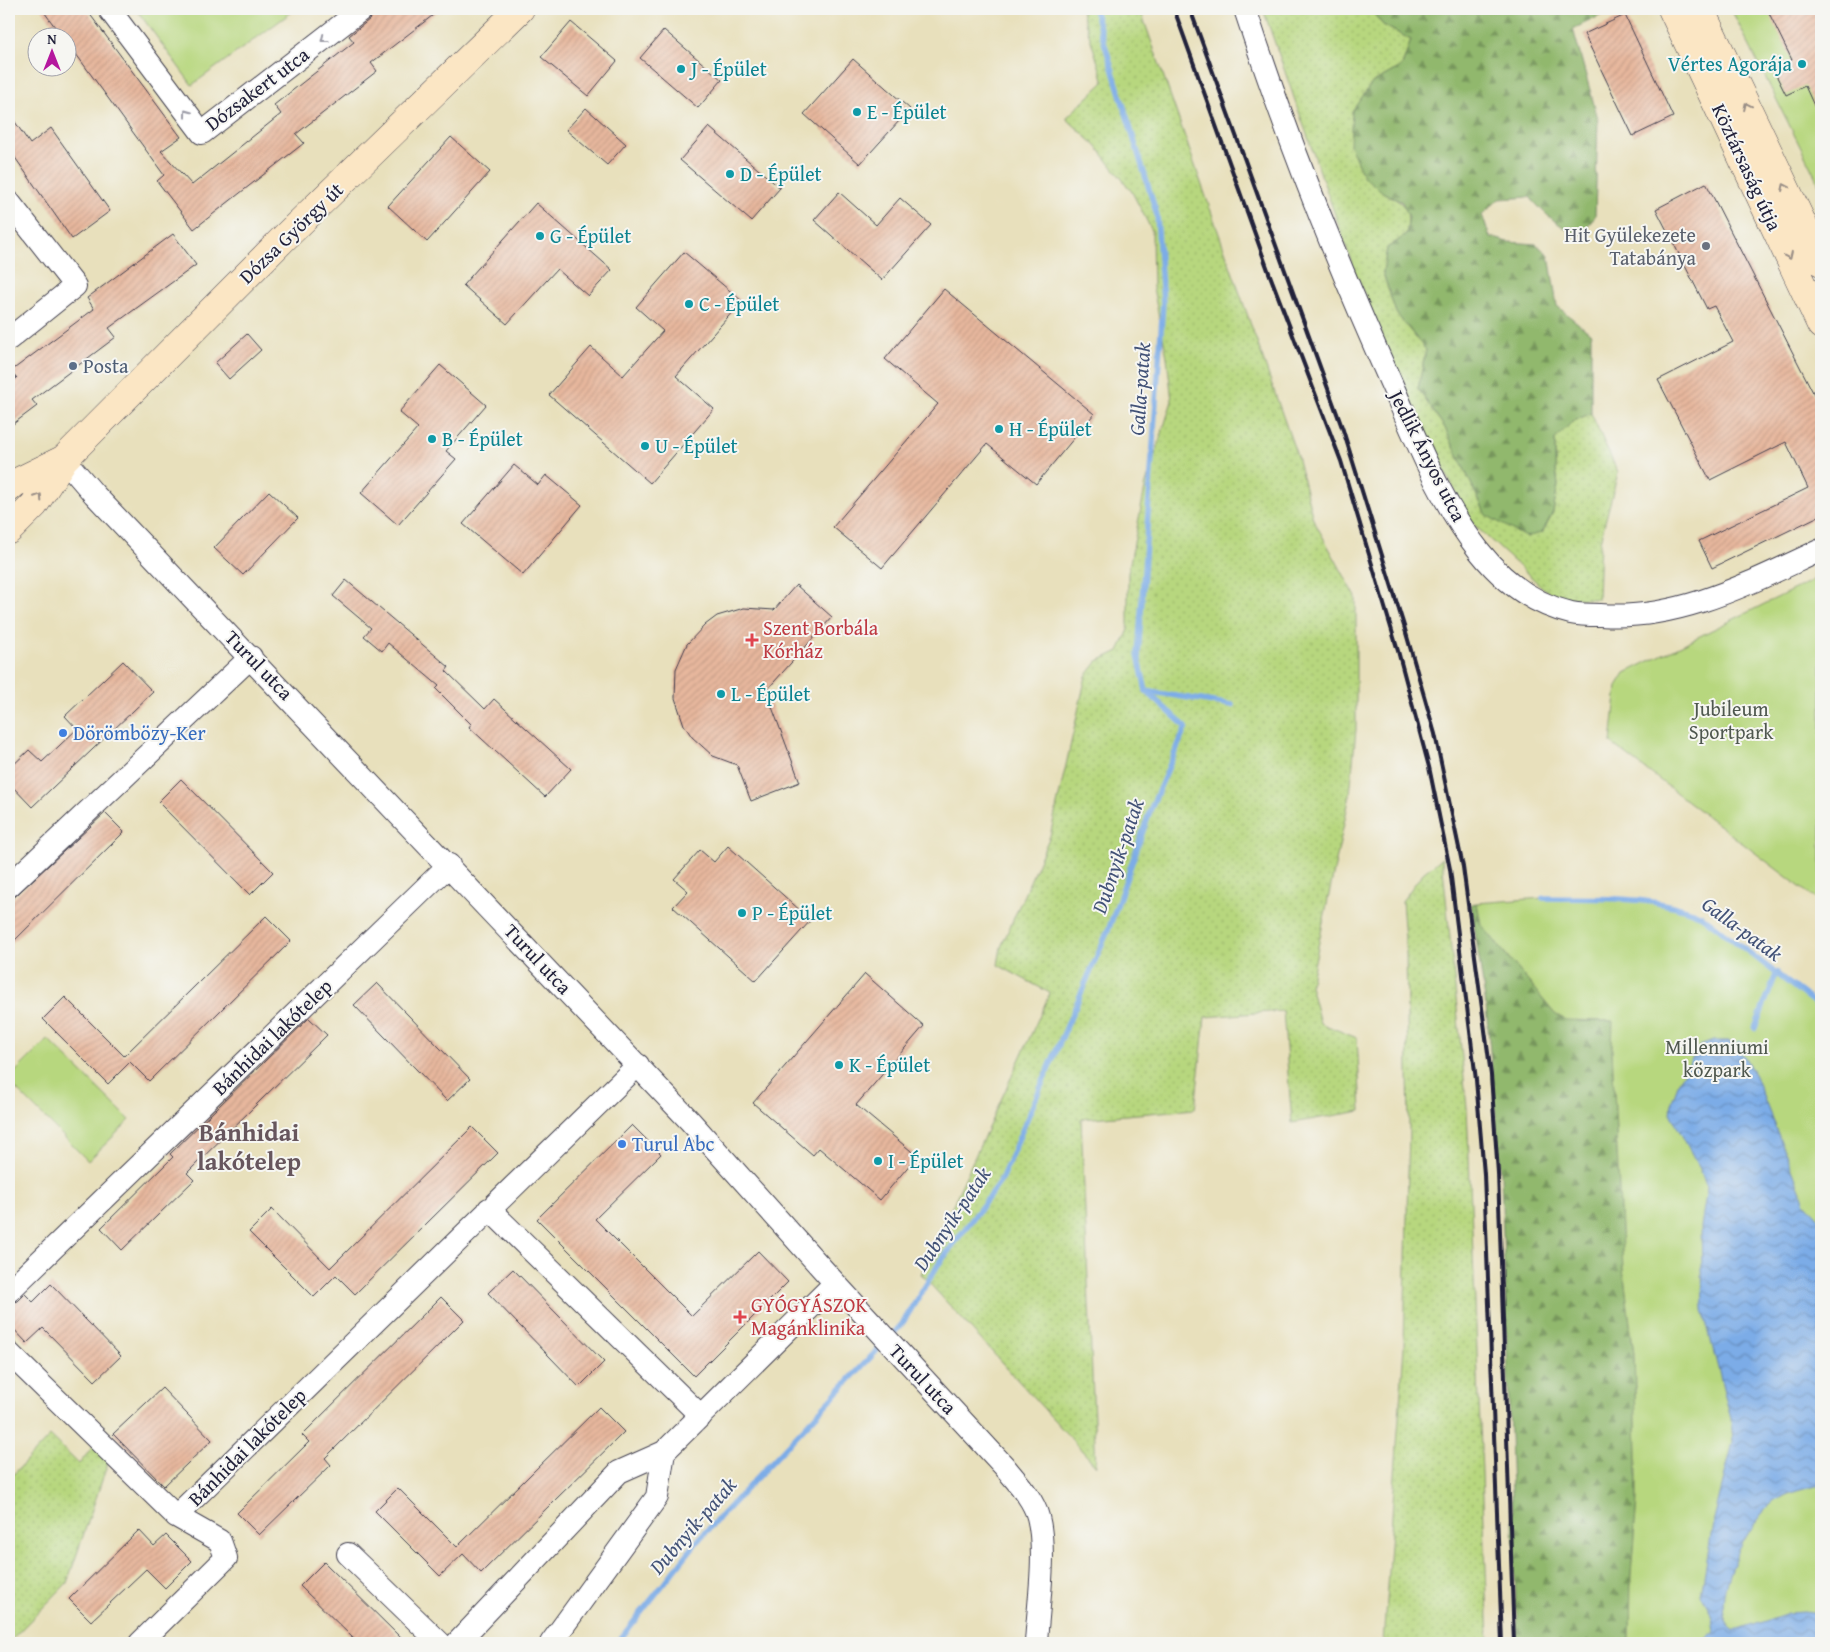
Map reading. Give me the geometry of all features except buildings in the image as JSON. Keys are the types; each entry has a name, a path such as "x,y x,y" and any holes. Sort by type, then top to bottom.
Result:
{"street":[{"name":"Dózsakert utca","path":"109,9 202,133 362,9"},
{"name":"Dózsa György út","path":"9,530 34,505 64,459 282,240 520,9"},
{"name":"Jedlik Ányos utca","path":"1245,9 1260,57 1356,306 1419,445 1452,513 1480,553 1510,584 1533,600 1572,613 1618,616 1655,614 1691,605 1719,595 1821,550"},
{"name":"Köztársaság útja","path":"1672,9 1821,322"},
{"name":"Köztársaság útja","path":"1700,9 1821,262"},
{"path":"9,202 75,286 9,339"},
{"name":"Dózsa György út","path":"9,488 15,483 64,459"},
{"name":"Turul utca","path":"64,459 94,494 638,1065 1004,1466 1025,1492 1038,1516 1042,1542 1036,1643"},
{"path":"9,886 251,657"},
{"name":"Bánhidai lakótelep","path":"9,1291 449,865"},
{"name":"Bánhidai lakótelep","path":"176,1516 638,1065"},
{"path":"489,1209 700,1416"},
{"path":"457,1643 619,1472 664,1452 835,1283"},
{"name":"Bánhidai lakótelep","path":"9,1353 176,1516 220,1541 226,1558 140,1643"},
{"path":"551,1643 657,1497 664,1452"},
{"path":"348,1554 440,1643"}],"green space":[{"path":"136,9 296,9 192,85"},
{"path":"1081,9 1140,9 1297,456 1313,519 1356,597 1356,729 1350,795 1310,985 1320,1023 1357,1038 1361,1111 1292,1123 1283,1011 1205,1017 1195,1109 1081,1119 1096,1466 921,1274 1050,993 998,965 1001,947 1050,836 1086,676 1098,661 1119,651 1128,632 1128,573 1146,483 1172,401 1167,357 1153,288 1152,231 1132,192 1097,147 1066,118 1104,82"},
{"path":"1263,9 1370,9 1383,25 1411,40 1402,66 1372,83 1384,193 1402,204 1408,219 1406,235 1387,248 1383,273 1396,313 1426,350 1418,389 1445,428 1486,515 1542,533 1553,512 1558,485 1555,463 1555,439 1572,422 1591,413 1618,473 1600,541 1598,599 1554,598 1473,524 1425,435 1355,272"},
{"path":"1370,9 1614,9 1573,29 1598,119 1595,216 1582,235 1567,229 1553,220 1530,197 1499,199 1482,215 1490,237 1508,242 1536,244 1549,255 1557,306 1591,334 1591,413 1572,422 1555,439 1555,463 1558,485 1553,512 1542,533 1525,537 1486,515 1445,428 1418,389 1426,350 1396,313 1383,273 1387,248 1406,235 1409,217 1402,202 1384,193 1363,176 1350,145 1352,111 1372,83 1402,66 1411,40 1383,25"},
{"path":"1731,9 1821,9 1821,188"},
{"name":"Jubileum Sportpark","path":"1821,576 1821,903 1611,743 1617,686 1625,673"},
{"path":"1442,858 1467,1108 1489,1643 1383,1643 1404,1347 1409,1128 1406,952 1402,901 1423,873"},
{"name":"Millenniumi közpark","path":"1543,898 1604,898 1644,901 1664,904 1702,916 1821,1008 1821,1643 1630,1643 1631,1575 1637,1500 1637,1451 1634,1354 1623,1268 1612,1049 1613,1021 1566,1020 1555,1014 1481,924 1477,903"},
{"path":"1477,903 1481,924 1555,1014 1578,1021 1613,1021 1612,1049 1623,1268 1634,1354 1637,1451 1637,1500 1631,1575 1630,1643 1522,1643 1517,1637 1501,1174 1486,1006 1471,904"},
{"path":"48,1039 130,1120 88,1161 9,1082 9,1078"},
{"path":"106,1430 113,1448 67,1583 9,1642 9,1479 50,1436 79,1464"}],"water":[{"path":"1713,1041 1729,1041 1744,1056 1755,1076 1805,1202 1821,1220 1821,1485 1793,1492 1778,1499 1767,1508 1743,1542 1733,1563 1726,1584 1723,1604 1726,1620 1735,1631 1788,1613 1821,1614 1821,1643 1702,1643 1715,1632 1713,1616 1701,1595 1713,1523 1733,1442 1731,1419 1703,1310 1701,1227 1707,1187 1700,1169 1671,1115 1672,1101 1681,1077 1700,1046"}],"waterway":[{"name":"Galla-patak","path":"1094,9 1157,215 1163,303 1138,655 1146,691 1232,705"},
{"name":"Dubnyik-patak","path":"891,1336 902,1324 938,1265 1000,1182 1109,928 1151,808 1186,727 1146,691"},
{"name":"Galla-patak","path":"1543,898 1604,898 1644,901 1664,904 1702,916 1821,1008"},
{"path":"1755,1028 1777,972"},
{"path":"1736,1048 1740,1044"},
{"name":"Dubnyik-patak","path":"617,1643 700,1538 884,1343"}],"railway":[{"path":"1174,9 1268,270 1341,461 1398,651 1429,767 1450,869 1476,1080 1484,1174 1502,1643"},
{"path":"1190,9 1343,430 1404,626 1435,734 1463,867 1491,1075 1498,1173 1514,1643"}],"place":[{"name":"Vértes Agorája","path":"1802,64"},
{"name":"J - Épület","path":"681,69"},
{"name":"E - Épület","path":"857,112"},
{"name":"D - Épület","path":"730,174"},
{"name":"G - Épület","path":"540,236"},
{"name":"Hit Gyülekezete Tatabánya","path":"1706,246"},
{"name":"C - Épület","path":"689,304"},
{"name":"Posta","path":"73,366"},
{"name":"H - Épület","path":"999,429"},
{"name":"B - Épület","path":"432,439"},
{"name":"U - Épület","path":"645,446"},
{"name":"Szent Borbála Kórház","path":"752,640"},
{"name":"L - Épület","path":"721,694"},
{"name":"Dörömbözy-Ker","path":"63,733"},
{"name":"P - Épület","path":"742,913"},
{"name":"K - Épület","path":"839,1065"},
{"name":"Turul Abc","path":"622,1144"},
{"name":"I - Épület","path":"878,1161"},
{"name":"GYÓGYÁSZOK Magánklinika","path":"740,1317"}],"district":[{"name":"Bánhidai lakótelep","path":"249,1146"}]}
